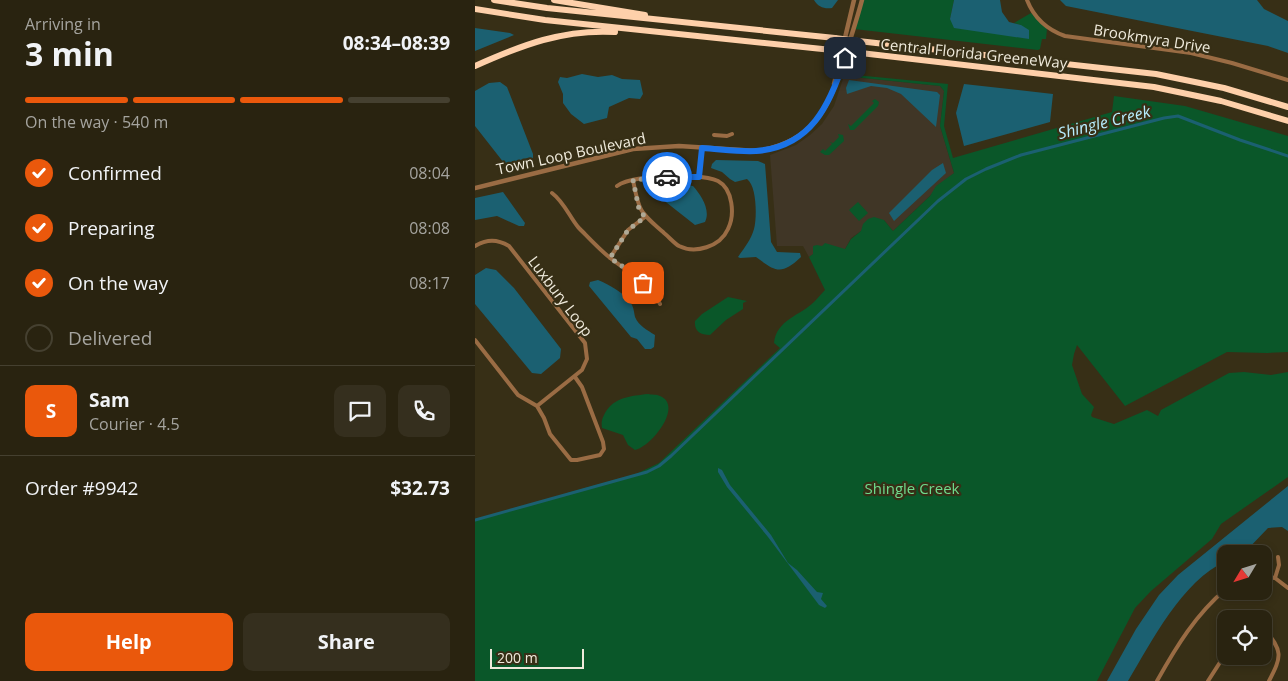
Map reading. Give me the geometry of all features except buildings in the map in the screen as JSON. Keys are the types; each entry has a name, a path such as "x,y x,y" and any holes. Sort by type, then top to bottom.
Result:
{"highway":[{"name":"Central Florida GreeneWay","path":"494,0 547,8 1156,74 1224,88 1288,107"},
{"path":"554,0 698,24"},
{"name":"Central Florida GreeneWay","path":"475,9 529,18 852,52 1146,86 1213,99 1288,121"},
{"path":"475,66 531,43 573,34 607,32 697,37"}],"street":[{"name":"Town Loop Boulevard","path":"831,97 854,0"},
{"name":"Town Loop Boulevard","path":"475,188 633,149 679,146 757,151 790,142 811,126 831,97 862,0"},
{"name":"Brookmyra Drive","path":"1027,0 1041,22 1048,28 1065,36 1191,53 1288,80"},
{"path":"714,135 727,136 732,134"},
{"path":"699,177 702,148"},
{"path":"617,186 633,180 674,176 699,177 719,182 727,189 731,199 731,218 728,230 719,240 706,248 694,250 679,246 645,217 639,209 633,180"},
{"path":"552,193 559,199 577,225 610,258 643,283 658,299 660,304"},
{"path":"610,258 628,230 645,217"},
{"name":"Luxbury Loop","path":"475,246 489,240 503,242 509,246 585,343 587,359 582,370 537,406"},
{"path":"475,340 518,395 537,406 550,434 571,460 600,455 604,448 582,387 575,376"},
{"path":"1278,558 1279,565 1275,578 1288,588"},
{"path":"1157,681 1192,625 1217,599"},
{"path":"1269,681 1279,661 1280,653 1272,639"},
{"path":"1208,681 1218,665"}],"shaded area":[{"path":"844,76 940,86 944,91 940,126 954,173 893,231 884,220 851,238 845,249 817,252 809,257 803,246 777,246 770,155 796,145 822,124 834,106"}],"green space":[{"path":"862,0 954,0 950,19 1021,25 1014,23 1031,13 1047,29 1046,39 1042,39 1040,49 1038,50 854,29"},
{"name":"Shingle Creek","path":"845,74 948,84 944,126 953,158 1112,112 1114,96 1185,106 1288,136 1288,352 1227,352 1125,406 1077,345 1072,365 1082,394 1094,407 1092,417 1114,424 1147,410 1158,416 1161,410 1229,373 1244,372 1271,375 1288,372 1288,477 1221,524 1212,539 1151,591 1135,608 1097,681 475,681 475,519 568,495 567,493 636,474 659,463 780,348 774,343 779,329 784,323 809,307 825,290 809,257 813,254 813,246 822,246 825,243 845,249 851,239 861,231 863,224 868,219 874,217 884,220 893,231 930,196 936,186 954,173 940,126 944,91 940,86 844,76"},
{"path":"875,99 879,102 878,106 854,130 850,130 848,124 851,126 874,103 872,101"},
{"path":"838,134 843,135 844,141 829,155 820,152 823,149 825,151 832,144 830,142 833,143 839,137"},
{"path":"858,202 868,213 859,221 849,210"},
{"path":"728,297 747,301 743,303 743,309 726,320 710,335 698,332 695,321 702,314"},
{"path":"648,394 659,395 666,401 668,408 667,417 663,426 649,442 635,450 628,445 623,435 602,428 602,420 609,408 618,400"}],"water":[{"path":"814,0 838,0 832,8 824,8 819,6"},
{"path":"954,0 1000,0 1002,12 1009,22 1021,25 1029,30 1029,39 954,28 950,19"},
{"path":"1060,0 1257,0 1264,9 1288,21 1288,53 1268,46 1066,6"},
{"path":"475,28 510,33 514,35 475,51"},
{"path":"582,74 598,77 612,75 622,79 640,80 643,94 640,99 629,98 609,107 607,118 584,124 571,114 563,103 563,94 558,82 560,77 567,78"},
{"path":"849,80 937,92 940,95 936,127 901,94 887,88 871,86 847,94 846,88"},
{"path":"500,82 507,87 533,154 533,161 509,167 475,126 475,91 489,83"},
{"path":"964,84 1053,94 1050,122 964,146 956,113"},
{"path":"716,160 758,161 765,164 771,242 777,252 800,253 801,257 794,263 783,269 778,269 768,266 756,257 738,257 754,229 756,210 753,188 747,179 735,182 722,172 711,168"},
{"path":"943,163 946,173 894,221 889,213 932,170"},
{"path":"678,184 693,186 699,194 706,208 707,217 705,222 695,225 662,199 662,189 665,186"},
{"path":"503,192 525,223 524,226 519,226 497,216 475,220 475,198"},
{"path":"486,268 496,270 514,288 561,349 560,358 541,374 532,373 475,304 475,275"},
{"path":"598,280 608,284 626,297 633,306 635,317 639,323 643,328 655,335 654,347 645,349 637,339 631,337 589,286 590,282"},
{"path":"718,468 722,470 730,485 771,535 788,563 817,592 823,593 821,599 827,606 825,608 819,605 768,537 727,487 718,472"},
{"path":"1288,486 1288,531 1282,527 1268,528 1252,545 1217,545 1217,566 1195,583 1182,597 1158,631 1128,681 1107,681 1136,629 1159,595 1178,575"}],"waterway":[{"name":"Shingle Creek","path":"475,520 647,472 659,466 938,201 966,179 986,169 1021,155 1178,116 1288,156"}],"way so far":[{"path":"643,283 610,258 628,230 645,217 639,209 633,180 667,177"}],"route":[{"path":"667,177 699,177 702,148 757,151 790,142 815,122 823,111 837,84 845,58"}]}
